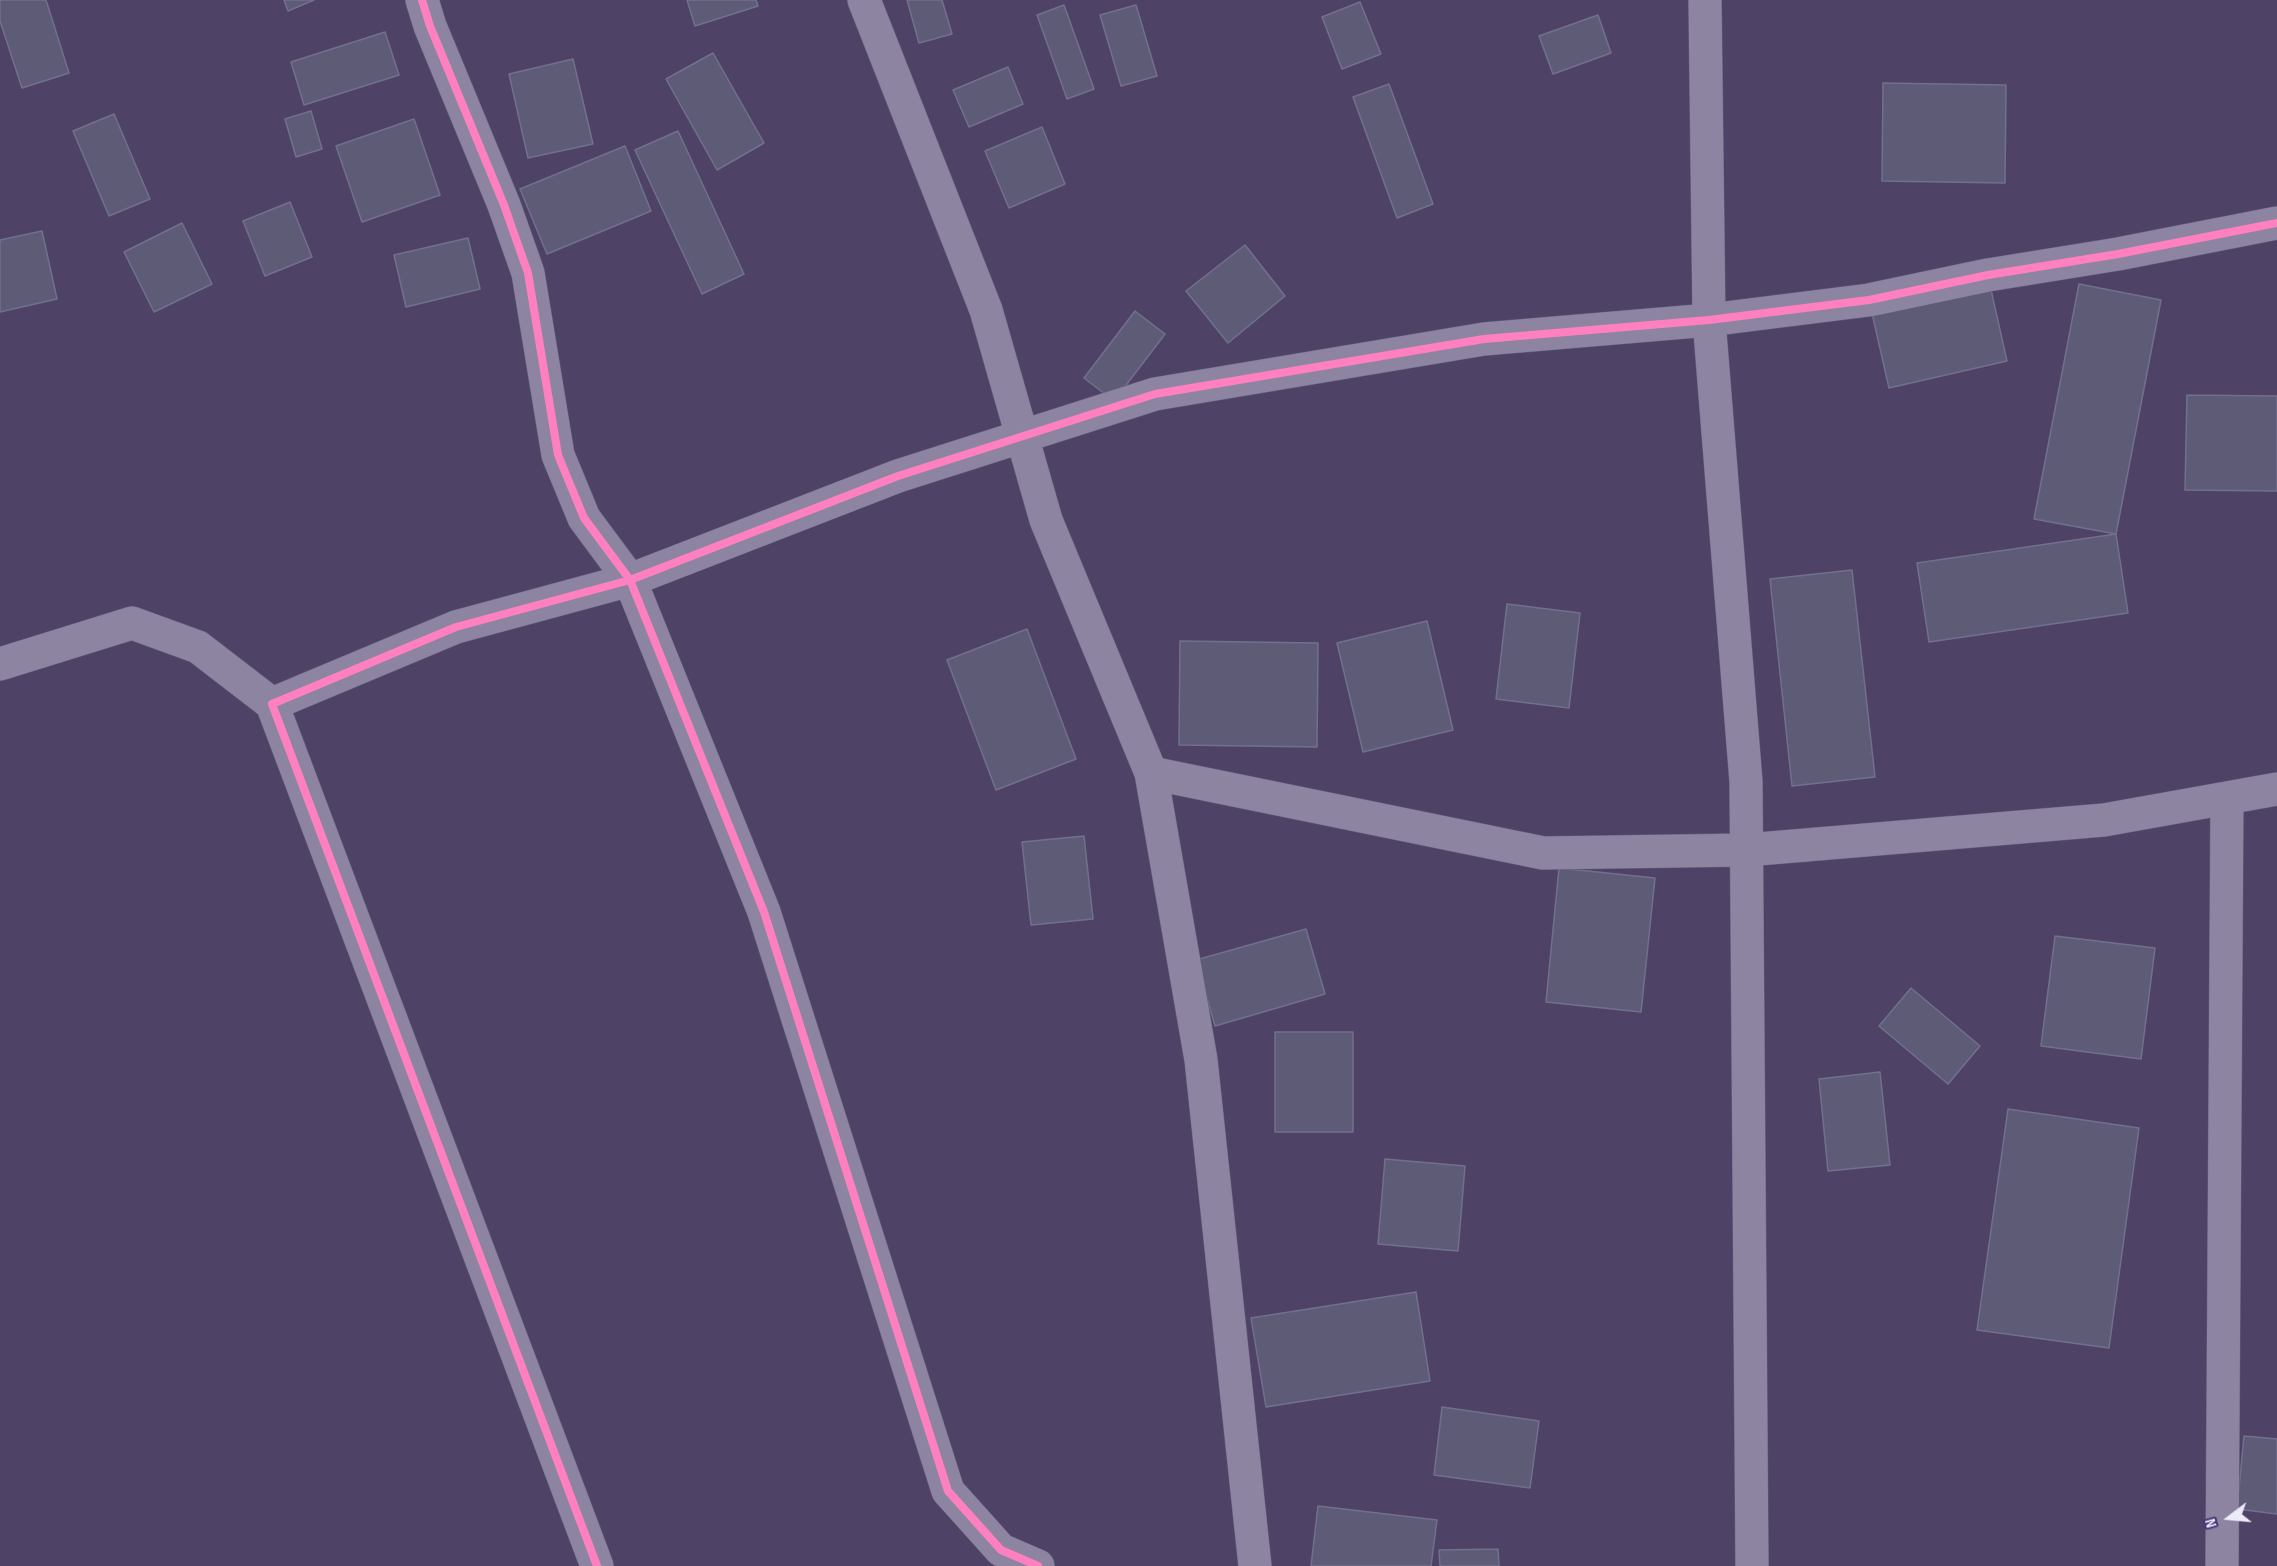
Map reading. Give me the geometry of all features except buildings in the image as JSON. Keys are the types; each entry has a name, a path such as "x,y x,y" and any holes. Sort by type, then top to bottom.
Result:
{"street":[{"path":"422,0 430,27 504,205 528,273 558,455 584,518 630,580 764,912 948,1491 1001,1550 1038,1566"},
{"path":"864,0 986,310 1046,520 1151,773 1202,1060 1255,1566"},
{"path":"1705,0 1709,320 1746,782 1752,1566"},
{"path":"272,704 456,627 630,580 898,476 1155,394 1484,339 1709,320 1869,300 1988,274 2118,254 2277,223"},
{"path":"0,664 132,623 198,647 272,704 597,1566"},
{"path":"1151,773 1543,853 1746,850 2104,820 2277,789"},
{"path":"2222,1566 2227,798"}],"cycle path":[{"path":"422,0 430,26 504,205 528,273 558,455 584,518 630,580 764,912 948,1491 1001,1550 1038,1566"},
{"path":"597,1566 272,704 456,627 630,580 898,476 1155,394 1484,339 1709,320 1869,300 1988,275 2118,254 2277,223"}]}
